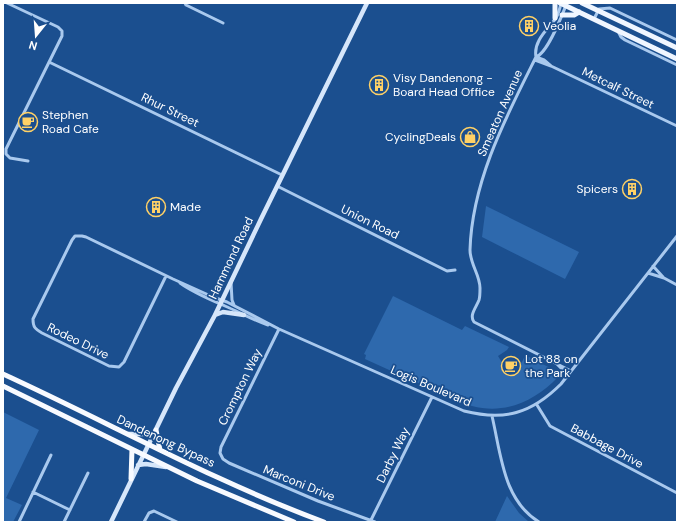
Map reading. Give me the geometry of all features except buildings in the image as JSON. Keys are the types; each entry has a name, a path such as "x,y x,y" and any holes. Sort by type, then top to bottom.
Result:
{"highway":[{"name":"Dandenong Bypass","path":"3,374 49,395 148,445 257,494 324,522"},
{"name":"Dandenong Bypass","path":"3,386 238,499 294,522"},
{"path":"155,432 160,450"},
{"path":"131,479 132,449"}],"main road":[{"name":"Hammond Road","path":"111,522 176,388 215,315 282,175 368,3"},
{"path":"555,3 556,18"},
{"path":"582,3 677,48"},
{"path":"563,4 677,59"},
{"path":"562,16 574,15 579,12"},
{"path":"215,315 224,312 244,315"},
{"path":"126,434 155,432"},
{"path":"138,465 151,464 172,468"}],"street":[{"path":"7,3 58,27 62,31 62,36 6,149 6,154 10,158 28,161"},
{"path":"185,3 186,6 223,23"},
{"name":"Smeaton Avenue","path":"563,4 556,18 545,30 541,38 536,52 536,57 499,133 487,164 475,210 470,252 471,260 478,276 480,287 479,299 472,318 476,324 571,371"},
{"name":"Smeaton Avenue","path":"536,57 541,55 546,48 562,16 563,4"},
{"path":"594,19 600,8 613,9 677,40"},
{"path":"618,31 621,37 625,40 677,65"},
{"name":"Metcalf Street","path":"536,57 544,60 551,66"},
{"name":"Metcalf Street","path":"534,60 551,66 677,126"},
{"name":"Rhur Street","path":"49,62 282,175"},
{"name":"Union Road","path":"277,186 447,271 455,270"},
{"name":"Rodeo Drive","path":"166,276 124,362 119,367 109,366 42,333 35,329 33,324 33,319 36,312 75,236 86,237 221,302"},
{"name":"Logis Boulevard","path":"221,302 234,305 277,328 464,411 492,416 514,413 537,405 549,397 677,236"},
{"path":"653,266 664,278"},
{"path":"648,273 664,278 677,285"},
{"path":"231,280 232,300 234,305"},
{"name":"Logis Boulevard","path":"221,302 244,315 277,328"},
{"name":"Crompton Way","path":"220,454 221,447 277,328"},
{"name":"Smeaton Avenue","path":"555,363 568,375"},
{"name":"Darby Way","path":"371,520 432,397"},
{"name":"Babbage Drive","path":"537,405 550,426 677,493"},
{"path":"492,416 510,489 518,503 531,517 540,522"},
{"name":"Marconi Drive","path":"220,454 223,459 244,470 318,501 375,522"},
{"path":"19,522 51,455"},
{"path":"64,522 88,473"},
{"path":"33,492 70,510"},
{"path":"144,522 149,513 154,511 177,522"}],"shaded area":[{"path":"486,206 579,252 565,279 482,237"},
{"path":"393,296 462,330 465,326 509,347 498,356 509,374 519,366 525,355 556,371 558,377 540,393 519,404 496,409 484,408 472,406 455,400 365,359 366,355 364,354"},
{"path":"3,412 39,430 6,498 22,505 13,522 3,522"},
{"path":"507,496 519,513 529,522 495,522"}],"place":[{"name":"Veolia","path":"529,26"},
{"name":"Visy Dandenong - Board Head Office","path":"379,85"},
{"name":"Stephen Road Cafe","path":"28,122"},
{"name":"CyclingDeals","path":"470,137"},
{"name":"Spicers","path":"632,189"},
{"name":"Made","path":"156,207"},
{"name":"Lot 88 on the Park","path":"511,366"}]}
